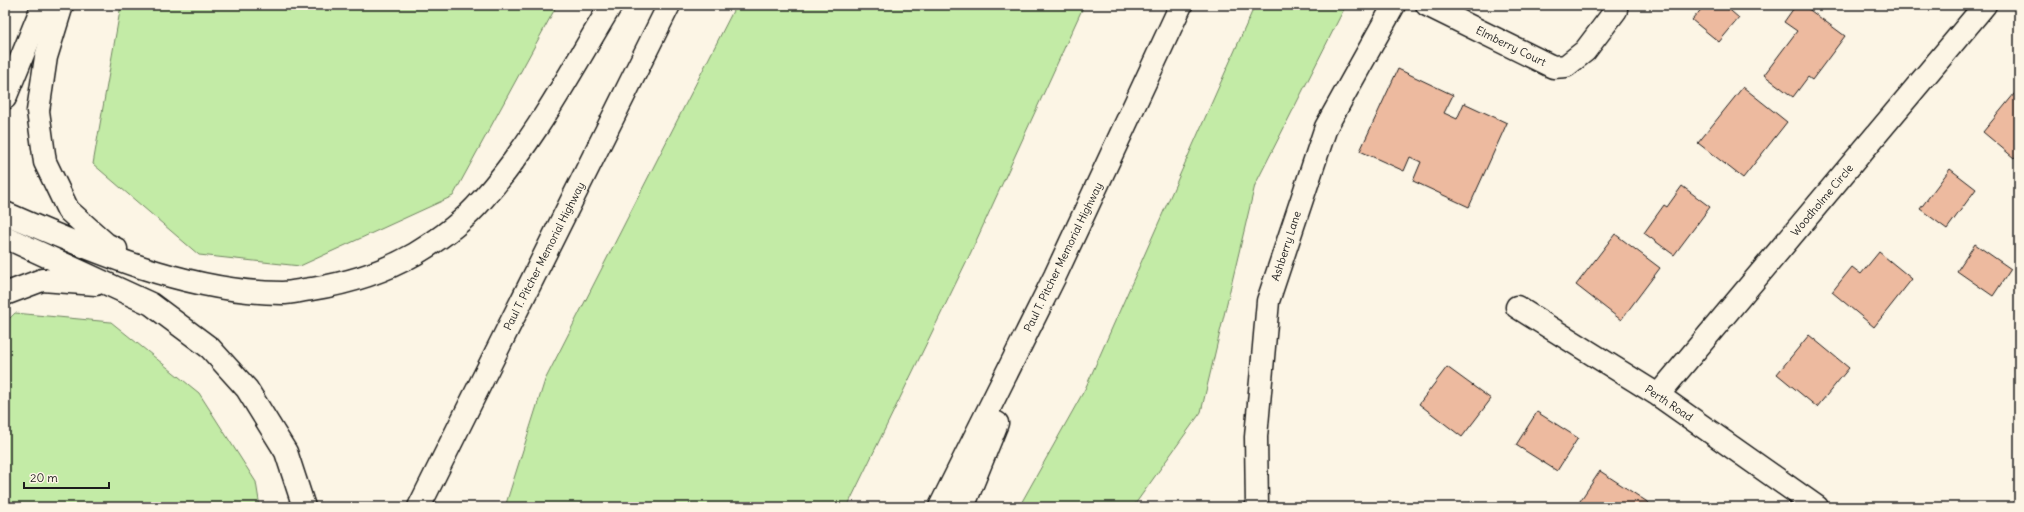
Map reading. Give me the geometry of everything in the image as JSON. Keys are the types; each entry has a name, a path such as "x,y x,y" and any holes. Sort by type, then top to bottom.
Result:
{"main road":[{"path":"5,98 43,5"},
{"path":"62,5 46,57 38,111 45,162 68,210 106,244 163,274"},
{"path":"5,213 49,232 163,274 231,290 284,293 343,284 393,266 443,237 482,201 526,145 611,5"},
{"name":"Paul T. Pitcher Memorial Highway","path":"419,507 669,5"},
{"name":"Paul T. Pitcher Memorial Highway","path":"940,507 1055,276 1181,5"},
{"name":"Ashberry Lane","path":"1257,507 1256,437 1268,301 1326,127 1394,5"},
{"name":"Elmberry Court","path":"1427,5 1553,67 1566,66 1585,52 1616,10 1616,5"},
{"name":"Woodholme Circle","path":"1658,395 1986,5"},
{"path":"5,237 152,304 210,348 247,389 286,452 304,507"},
{"path":"963,507 1055,276"},
{"path":"5,294 42,280 97,284 152,304"},
{"name":"Perth Road","path":"1516,307 1658,395 1817,507"}],"green space":[{"path":"121,5 557,5 453,196 300,266 199,255 93,164"},
{"path":"736,5 1084,5 971,252 847,507 505,507 545,380"},
{"path":"1255,5 1346,5 1255,185 1201,412 1133,507 1019,507 1085,389"},
{"path":"15,313 111,322 199,393 256,482 260,507 5,507 5,323"}],"building":[{"path":"1705,5 1724,5 1739,18 1719,42 1692,20"},
{"path":"1796,5 1803,5 1845,36 1812,80 1808,77 1793,97 1764,75 1797,31 1784,22"},
{"path":"1398,69 1453,95 1444,113 1457,119 1464,103 1507,123 1469,207 1413,181 1421,162 1410,157 1404,171 1360,151"},
{"path":"1743,87 1787,122 1743,178 1698,143"},
{"path":"2019,88 2019,152 2014,158 1983,132"},
{"path":"1950,169 1976,189 1947,229 1920,209"},
{"path":"1682,186 1710,207 1674,255 1644,233 1664,205 1667,207"},
{"path":"1615,234 1660,268 1621,320 1576,285"},
{"path":"1975,244 2011,269 1993,296 1957,271"},
{"path":"1879,252 1912,279 1874,327 1832,292 1852,267 1861,274"},
{"path":"1809,335 1849,368 1817,407 1777,374"},
{"path":"1447,367 1491,399 1462,437 1419,404"},
{"path":"1537,412 1578,438 1557,471 1516,445"},
{"path":"1600,471 1649,503 1647,507 1583,507 1578,504"}]}
